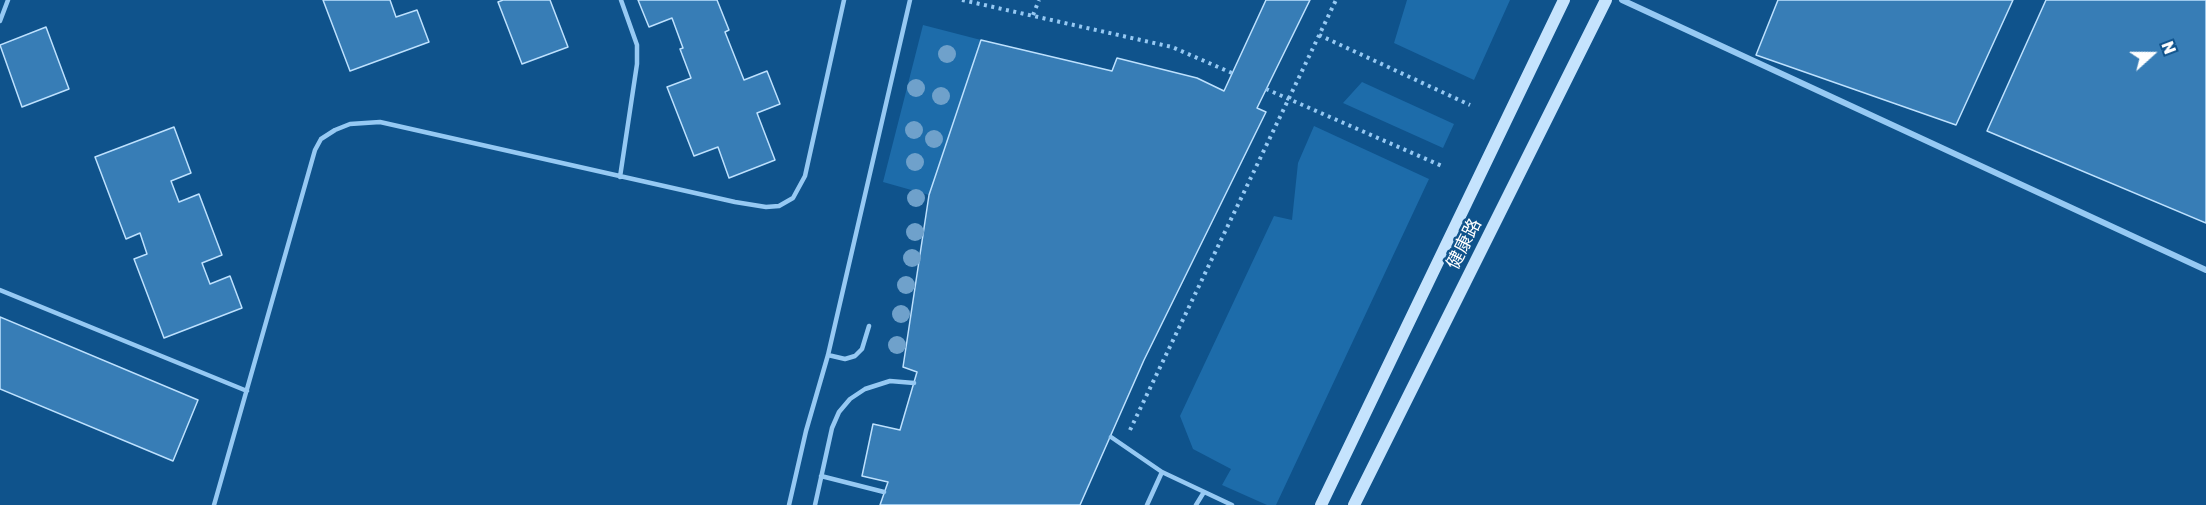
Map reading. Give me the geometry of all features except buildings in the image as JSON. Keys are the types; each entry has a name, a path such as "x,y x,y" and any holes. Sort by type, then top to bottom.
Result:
{"street":[{"name":"健康路","path":"1320,505 1564,0"},
{"name":"健康路","path":"1354,505 1606,0"},
{"path":"1622,0 2206,270"}],"lane":[{"path":"0,21 8,0"},
{"path":"620,177 637,64 637,45 621,0"},
{"path":"214,505 315,150 321,139 350,124 380,123 735,202 766,207 779,206 793,198 805,176 844,0"},
{"path":"789,505 806,431 828,355 910,0"},
{"path":"0,290 247,391"},
{"path":"828,355 844,359 855,356 862,349 869,326"},
{"path":"815,505 832,428 839,412 850,399 877,384 890,381 914,383"},
{"path":"1111,437 1161,472 1232,505"},
{"path":"1147,505 1161,472"},
{"path":"821,476 884,492"},
{"path":"1196,505 1204,492"}],"path":[{"path":"962,0 1172,47 1232,73"},
{"path":"1033,15 1039,0"},
{"path":"1123,445 1336,0"},
{"path":"1319,35 1470,105"},
{"path":"1266,89 1442,166"}],"shaded area":[{"path":"1407,0 1510,0 1474,80 1394,43"},
{"path":"923,25 981,40 929,195 883,182"},
{"path":"1362,82 1454,124 1443,148 1343,103"},
{"path":"1314,126 1429,179 1276,505 1267,505 1222,485 1231,469 1193,449 1180,416 1274,216 1292,220 1298,163"}]}
